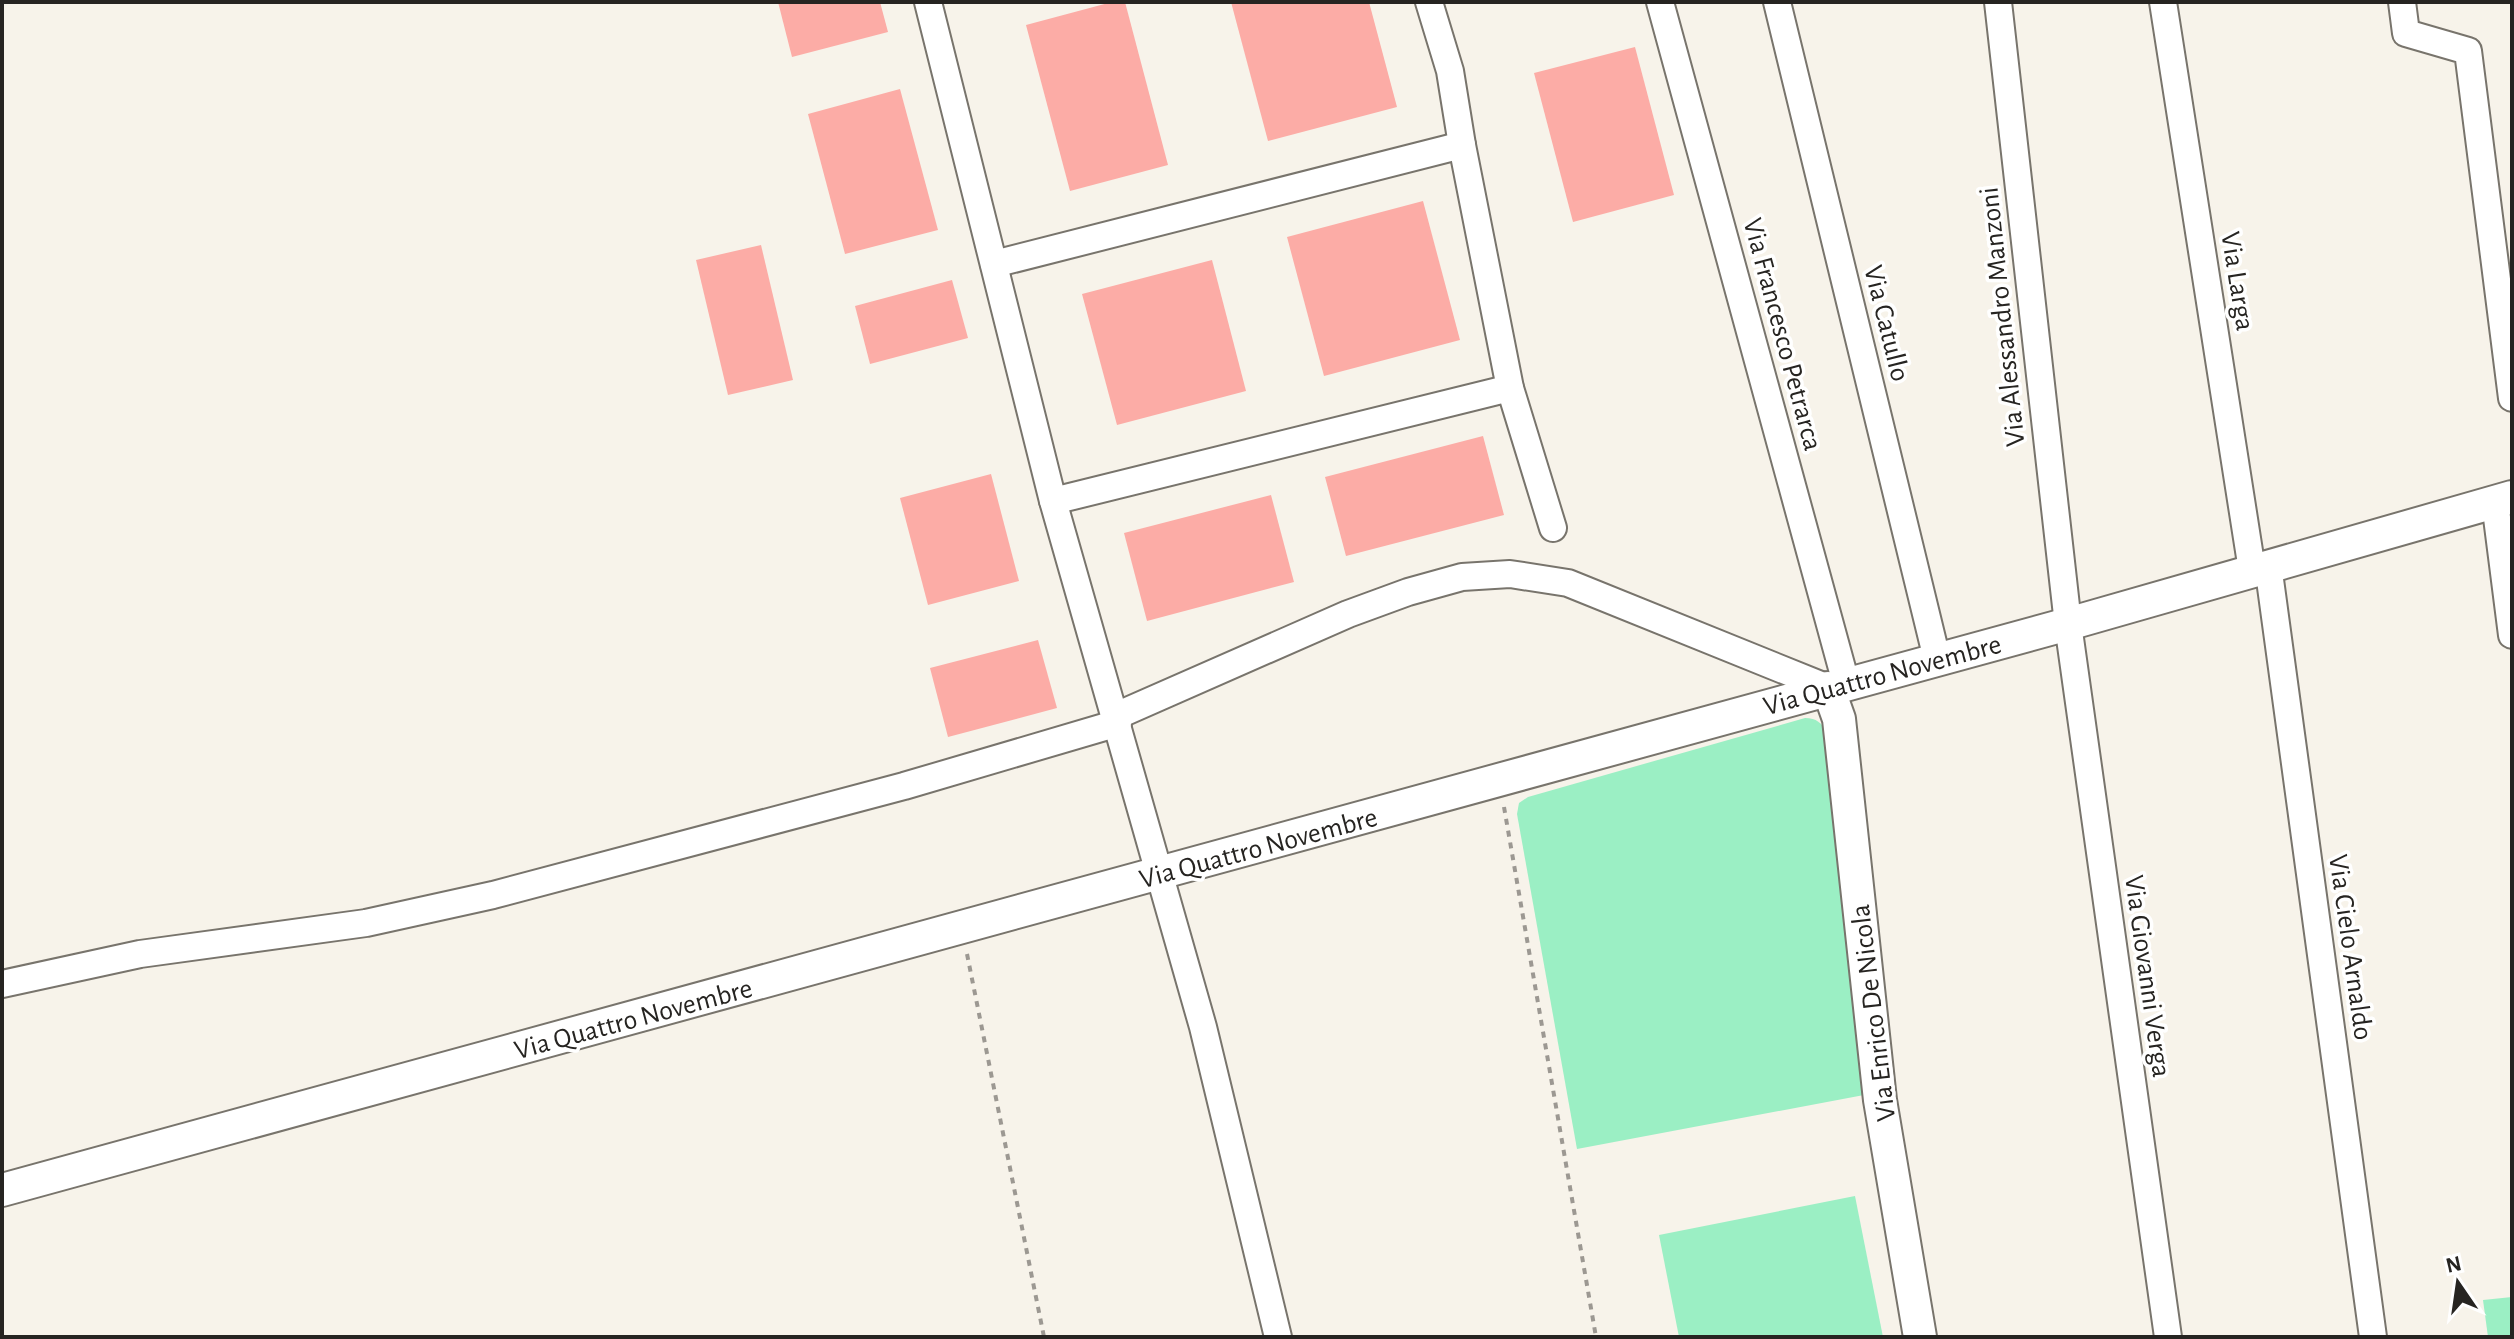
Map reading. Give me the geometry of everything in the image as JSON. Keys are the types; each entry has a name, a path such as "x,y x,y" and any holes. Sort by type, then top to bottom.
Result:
{"street":[{"path":"928,2 1053,501 1203,1027 1278,1337"},
{"path":"1429,2 1450,71 1510,388 1553,528"},
{"name":"Via Francesco Petrarca","path":"1660,2 1837,686"},
{"name":"Via Catullo","path":"1777,2 1937,659"},
{"name":"Via Alessandro Manzoni","path":"1998,2 2068,624"},
{"name":"Via Larga","path":"2163,2 2260,567"},
{"path":"2402,2 2406,33 2468,51 2512,398"},
{"path":"994,264 1462,145"},
{"path":"1053,501 1510,388"},
{"path":"2504,499 2512,635"},
{"name":"Via Quattro Novembre","path":"2,1190 2068,624 2504,499"},
{"name":"Via Cielo Arnaldo","path":"2260,567 2373,1337"},
{"path":"2,984 140,954 366,923 493,895 889,790 1117,719 1378,603 1462,577 1510,574 1568,583 1837,686"},
{"name":"Via Giovanni Verga","path":"2068,624 2168,1337"},
{"name":"Via Enrico De Nicola","path":"1837,686 1880,1100 1920,1337"}],"path":[{"path":"1499,781 1596,1337"},
{"path":"962,928 1044,1337"}],"green space":[{"path":"1805,718 1818,722 1827,732 1864,1095 1577,1149 1517,814 1519,803 1528,797"},
{"path":"1855,1196 1883,1337 1679,1337 1659,1235"},
{"path":"2512,1297 2512,1337 2488,1337 2483,1300"}],"building":[{"path":"778,2 880,2 888,32 792,57"},
{"path":"1112,2 1125,2 1168,165 1070,191 1026,25"},
{"path":"1231,2 1369,2 1397,107 1268,141"},
{"path":"1635,47 1674,195 1573,222 1534,73"},
{"path":"900,89 938,230 845,254 808,114"},
{"path":"1423,201 1460,340 1324,376 1287,237"},
{"path":"761,245 793,380 728,395 696,260"},
{"path":"1212,260 1246,391 1117,425 1082,294"},
{"path":"952,280 968,338 870,364 855,306"},
{"path":"1483,436 1504,515 1346,556 1325,477"},
{"path":"991,474 1019,581 928,605 900,498"},
{"path":"1271,495 1294,582 1147,621 1124,533"},
{"path":"1038,640 1057,708 948,737 930,668"}]}
